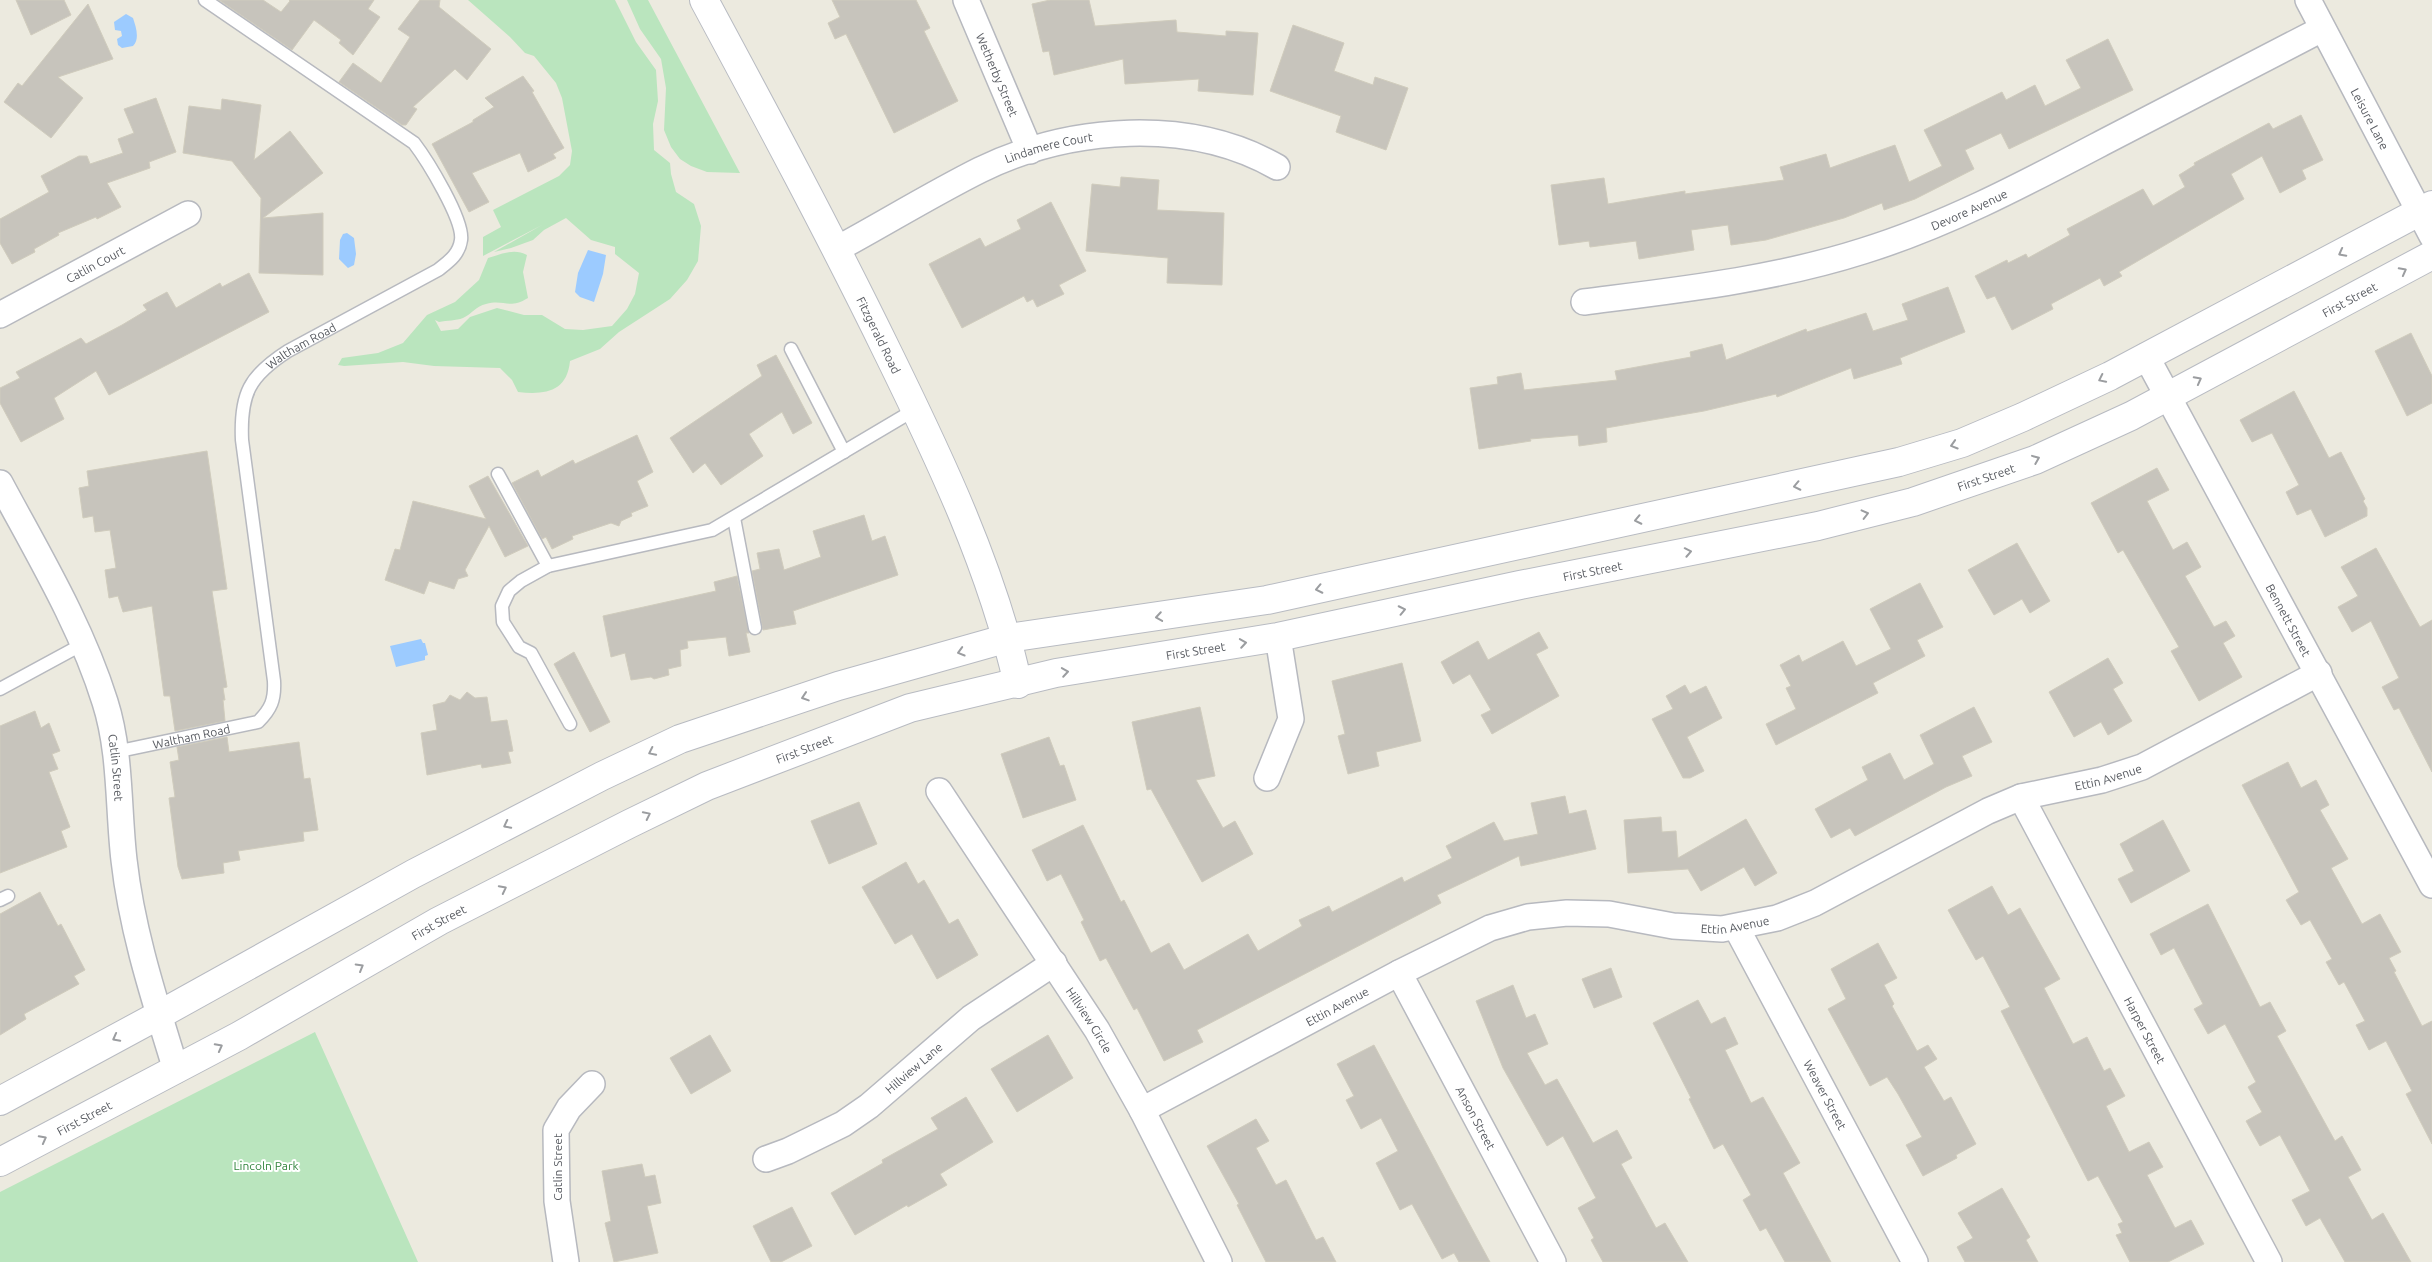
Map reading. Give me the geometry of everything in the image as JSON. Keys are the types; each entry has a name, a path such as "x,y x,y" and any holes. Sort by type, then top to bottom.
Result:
{"main road":[{"name":"Fitzgerald Road","path":"704,0 837,249 916,409 957,500 994,596 1008,638 1018,684"},
{"path":"0,1101 413,874 602,776 680,738 838,686 1008,638 1266,600 1900,462 1962,442 2023,417 2146,356 2426,209"},
{"name":"First Street","path":"0,1162 239,1036 440,922 628,824 707,786 910,708 1018,684 1056,673 1278,637 1520,585 1818,526 1912,502 2035,460 2131,416 2432,255"}],"street":[{"name":"Wetherby Street","path":"966,0 1030,151"},
{"name":"Leisure Lane","path":"2308,0 2322,29 2426,209 2432,236"},
{"name":"Devore Avenue","path":"1584,302 1708,287 1784,272 1862,251 1930,228 2001,196 2322,29"},
{"name":"Lindamere Court","path":"837,249 982,170 1030,151 1097,135 1158,133 1204,140 1255,154 1277,167"},
{"name":"Catlin Court","path":"0,314 188,214"},
{"name":"Bennett Street","path":"2146,356 2432,885"},
{"name":"Catlin Street","path":"0,483 83,644 106,704 114,752 130,908 176,1070"},
{"path":"1267,778 1290,719 1278,637"},
{"name":"Ettin Avenue","path":"1142,1110 1398,973 1490,928 1528,917 1567,912 1609,914 1673,926 1722,930 1777,918 1815,903 1988,810 2021,797 2102,780 2142,767 2319,673"},
{"name":"Hillview Circle","path":"938,791 1097,1030 1142,1110 1219,1262"},
{"name":"Harper Street","path":"2021,797 2269,1262"},
{"name":"Weaver Street","path":"1736,927 1915,1262"},
{"name":"Hillview Lane","path":"766,1159 788,1151 843,1124 869,1106 971,1018 1054,963"},
{"name":"Anson Street","path":"1398,973 1553,1262"},
{"name":"Catlin Street","path":"566,1262 557,1201 556,1130 569,1108 592,1084"}],"lane":[{"name":"Waltham Road","path":"114,752 258,722 269,711 275,696 274,681 242,440 241,413 249,388 265,366 438,270 455,257 461,240 459,222 423,154 414,143 205,0"},
{"path":"790,350 844,452"},
{"path":"570,724 531,653 519,647 503,622 502,606 509,591 548,566 712,530 916,409"},
{"path":"498,474 548,566"},
{"path":"734,518 755,628"},
{"path":"0,690 83,644"}],"green space":[{"path":"468,0 615,0 636,42 656,70 658,101 653,124 654,150 670,163 676,192 694,204 701,226 698,261 687,280 670,299 619,332 600,349 570,361 564,379 559,385 546,392 518,392 512,380 500,368 434,366 403,362 338,365 342,358 378,353 403,343 427,315 455,302 479,280 488,258 503,253 517,252 527,255 523,272 528,298 511,304 492,303 483,305 460,319 439,322 435,320 441,331 458,329 470,317 497,308 524,315 542,315 565,329 583,330 612,326 627,309 635,294 639,273 615,254 615,247 591,240 566,218 544,230 533,240 494,252 542,225 483,256 483,237 501,227 493,210 559,176 570,165 572,151 562,98 556,83 534,56 525,53 510,37"},
{"path":"627,0 648,0 740,173 707,172 691,166 680,159 671,147 664,130 666,88 661,59 640,29"},
{"name":"Lincoln Park","path":"315,1032 418,1262 0,1262 0,1192"}],"water":[{"path":"126,14 133,18 137,36 133,46 122,48 118,45 117,39 122,36 121,31 115,30 114,22"},
{"path":"347,233 354,238 356,254 354,265 348,268 339,259 340,240 343,234"},
{"path":"588,250 606,255 603,274 594,302 580,297 575,292 578,273"},
{"path":"421,639 425,643 428,655 425,656 425,660 396,667 390,646"}],"building":[{"path":"16,0 64,0 71,15 31,35"},
{"path":"219,0 263,0 281,12 289,0 374,0 368,9 380,17 353,55 339,43 341,40 314,20 292,50"},
{"path":"420,0 440,0 439,7 491,49 467,80 455,69 413,107 417,109 406,125 402,125 339,82 353,63 381,83 410,37 398,29"},
{"path":"832,0 916,0 930,28 924,31 958,101 894,133 846,34 835,39 828,23 840,17"},
{"path":"1050,0 1089,0 1095,26 1176,20 1177,32 1226,36 1226,31 1258,33 1253,95 1198,91 1199,79 1125,84 1123,59 1054,75 1049,51 1043,52 1032,4"},
{"path":"88,4 113,59 58,77 83,98 51,138 4,102 18,83 22,86"},
{"path":"1293,25 1344,43 1334,71 1373,85 1375,77 1408,88 1386,150 1336,132 1341,116 1270,91"},
{"path":"2108,39 2133,90 2009,149 2001,133 1965,150 1974,169 1915,199 1884,210 1882,203 1844,218 1766,240 1731,245 1728,225 1691,230 1694,250 1639,259 1636,241 1590,247 1589,241 1559,245 1551,185 1604,178 1608,204 1685,191 1685,194 1784,180 1780,167 1826,154 1830,168 1895,145 1909,182 1942,166 1924,130 2002,92 2006,100 2035,85 2045,106 2081,88 2066,60"},
{"path":"523,76 534,91 532,92 564,148 553,154 556,158 528,172 520,153 472,173 489,202 469,212 432,144 473,122 473,120 494,107 485,98"},
{"path":"156,98 176,152 149,162 150,168 107,183 121,207 97,219 96,217 58,233 59,235 34,249 35,252 12,264 0,243 0,219 49,192 41,176 79,156 87,156 90,164 123,153 118,139 134,133 124,109"},
{"path":"222,99 261,105 254,160 290,131 323,173 263,218 323,213 323,275 259,273 261,198 232,161 183,153 189,106 221,110"},
{"path":"2301,115 2323,160 2302,170 2306,179 2280,193 2262,156 2231,174 2244,199 2119,272 2122,276 2104,286 2100,278 2051,304 2053,309 2012,330 1995,296 1987,299 1975,276 2007,260 2008,263 2026,254 2028,258 2070,235 2067,229 2143,189 2153,206 2185,187 2179,175 2195,165 2194,163 2269,123 2273,129"},
{"path":"1121,177 1159,180 1157,210 1224,213 1222,285 1167,283 1168,258 1086,251 1092,184 1120,187"},
{"path":"1051,202 1086,271 1059,285 1064,294 1037,307 1033,299 1027,302 1024,296 962,328 929,264 980,238 985,247 1021,229 1017,220"},
{"path":"249,273 269,312 109,395 96,371 54,398 64,419 21,442 0,403 0,388 20,378 16,372 81,338 86,344 122,325 147,310 143,305 167,292 176,308 220,283 222,287"},
{"path":"1948,287 1965,332 1900,358 1902,364 1854,379 1851,368 1777,397 1776,394 1704,411 1606,428 1607,442 1579,446 1578,435 1530,439 1531,441 1479,449 1470,388 1498,384 1497,377 1521,373 1524,390 1617,380 1615,371 1691,357 1690,352 1722,344 1726,360 1806,329 1807,332 1866,313 1873,331 1908,320 1902,304"},
{"path":"2411,333 2432,376 2432,403 2407,416 2375,351"},
{"path":"776,355 812,423 793,434 782,412 749,434 763,456 721,485 705,463 693,473 670,438 762,376 757,365"},
{"path":"2294,391 2329,458 2341,452 2365,499 2363,501 2367,508 2367,516 2325,537 2311,509 2297,515 2286,492 2299,485 2272,433 2252,442 2240,420"},
{"path":"637,435 653,472 637,481 648,506 631,513 632,516 621,521 619,526 611,523 572,536 573,539 552,549 546,537 542,539 512,483 538,470 541,477 573,460 575,464"},
{"path":"207,451 227,589 212,591 227,687 223,688 225,721 175,731 170,696 164,696 152,606 123,612 118,596 109,598 105,570 116,568 110,530 95,532 93,516 83,518 79,488 89,486 87,471"},
{"path":"2157,468 2169,490 2147,501 2173,550 2187,542 2201,567 2185,576 2214,627 2226,621 2235,636 2223,643 2242,677 2199,701 2171,651 2179,647 2123,550 2118,553 2091,503"},
{"path":"488,476 528,546 505,557 489,526 465,570 468,576 458,579 454,589 429,581 424,594 385,580 395,549 400,550 413,501 486,519 469,486"},
{"path":"864,515 872,541 885,536 898,575 793,611 796,624 763,630 752,571 760,569 757,553 779,549 784,570 821,557 813,531"},
{"path":"2017,543 2050,601 2030,613 2022,599 1994,615 1968,570"},
{"path":"2376,548 2420,627 2432,620 2432,772 2399,708 2394,710 2382,687 2399,678 2371,621 2352,632 2338,607 2358,596 2341,567"},
{"path":"737,576 749,633 746,633 750,652 729,656 726,637 687,641 688,648 680,650 681,666 668,669 669,675 654,679 651,677 631,680 625,653 611,657 603,616 716,591 714,582"},
{"path":"1920,583 1943,627 1917,640 1925,656 1873,683 1878,693 1776,745 1766,724 1796,709 1786,688 1791,686 1780,665 1799,655 1802,662 1843,641 1856,666 1891,649 1870,609"},
{"path":"1539,632 1548,648 1536,654 1559,696 1492,734 1481,715 1491,710 1470,674 1453,684 1441,662 1478,641 1488,660"},
{"path":"574,652 610,722 590,732 554,664"},
{"path":"2108,658 2123,683 2113,689 2132,721 2108,735 2101,722 2074,737 2049,692"},
{"path":"1402,663 1421,741 1376,752 1379,766 1348,774 1338,736 1345,734 1332,681"},
{"path":"1685,685 1690,694 1706,686 1722,718 1687,737 1704,771 1690,778 1683,778 1652,719 1673,709 1666,696"},
{"path":"467,692 475,698 487,697 491,722 507,720 513,751 508,752 511,763 482,768 481,764 427,775 421,733 437,730 433,705 445,702 450,695 460,700"},
{"path":"1200,707 1215,776 1196,780 1223,828 1235,821 1253,854 1202,882 1151,789 1147,790 1132,722"},
{"path":"1974,707 1992,742 1962,756 1972,776 1946,787 1855,836 1850,828 1831,838 1815,809 1868,780 1862,767 1890,753 1904,780 1934,764 1920,735"},
{"path":"35,711 41,728 49,723 60,751 52,754 58,769 49,772 70,827 61,831 67,847 0,873 0,726"},
{"path":"227,737 229,752 299,742 304,779 310,778 318,830 303,832 304,841 238,851 240,860 223,863 224,873 182,879 178,867 169,798 175,797 170,762 179,760 177,747"},
{"path":"1049,737 1060,766 1064,765 1076,800 1023,818 1001,754"},
{"path":"2288,762 2301,788 2316,780 2329,805 2320,810 2348,859 2331,868 2362,924 2380,914 2401,952 2389,958 2396,971 2394,972 2422,1026 2432,1021 2432,1144 2406,1094 2412,1091 2386,1041 2369,1050 2356,1025 2365,1021 2344,982 2339,985 2326,962 2332,959 2310,920 2301,925 2286,900 2299,892 2242,785"},
{"path":"1565,796 1569,814 1586,810 1596,849 1521,866 1519,856 1437,895 1441,903 1197,1030 1203,1042 1164,1061 1137,1008 1134,1010 1106,958 1100,961 1081,922 1084,920 1061,874 1047,881 1032,850 1083,825 1121,902 1124,900 1151,953 1169,943 1184,970 1248,934 1258,951 1302,926 1299,920 1329,906 1332,912 1402,877 1404,882 1452,858 1446,846 1494,822 1504,841 1538,834 1531,803"},
{"path":"859,802 877,844 829,864 811,821"},
{"path":"1661,817 1662,832 1676,831 1678,858 1746,819 1777,873 1755,886 1744,867 1701,891 1688,869 1628,873 1624,820"},
{"path":"2163,820 2190,871 2131,903 2118,879 2134,871 2120,844"},
{"path":"906,862 918,884 924,880 949,924 958,919 978,955 937,979 912,934 895,944 862,887"},
{"path":"1992,886 2008,915 2020,908 2060,979 2044,988 2073,1044 2087,1037 2104,1071 2110,1068 2125,1096 2106,1106 2129,1152 2149,1142 2163,1167 2147,1175 2175,1228 2191,1220 2204,1244 2168,1262 2130,1262 2116,1235 2122,1233 2118,1224 2123,1222 2098,1176 2088,1181 2001,1011 2010,1007 1983,956 1976,960 1948,910"},
{"path":"40,892 58,926 61,924 85,970 74,976 79,984 24,1014 26,1019 0,1035 0,914"},
{"path":"2208,904 2260,1007 2270,1002 2286,1031 2277,1036 2335,1141 2342,1136 2361,1170 2348,1177 2372,1220 2383,1213 2411,1262 2345,1262 2320,1218 2306,1226 2292,1200 2310,1191 2280,1135 2260,1146 2246,1121 2262,1112 2248,1087 2256,1082 2225,1024 2208,1034 2194,1009 2203,1004 2174,948 2161,955 2150,934"},
{"path":"1878,943 1897,978 1884,985 1894,1004 1892,1006 1917,1051 1928,1045 1937,1059 1924,1067 1944,1101 1951,1097 1976,1144 1956,1155 1957,1158 1923,1176 1906,1145 1922,1137 1898,1094 1887,1077 1870,1086 1828,1009 1846,999 1831,969"},
{"path":"1611,968 1622,997 1594,1008 1582,979"},
{"path":"1513,985 1526,1018 1535,1014 1548,1044 1527,1053 1545,1085 1557,1079 1593,1143 1617,1130 1632,1158 1621,1164 1656,1228 1665,1223 1688,1262 1603,1262 1591,1240 1594,1238 1578,1208 1596,1198 1563,1136 1547,1146 1503,1068 1476,1001"},
{"path":"1698,1000 1711,1024 1725,1017 1738,1044 1725,1050 1751,1103 1763,1097 1800,1163 1783,1173 1831,1262 1785,1262 1766,1228 1760,1231 1743,1200 1751,1195 1723,1144 1714,1149 1689,1099 1691,1098 1653,1023"},
{"path":"710,1035 731,1071 691,1094 670,1058"},
{"path":"1048,1035 1073,1078 1017,1112 991,1069"},
{"path":"1374,1045 1490,1262 1459,1262 1454,1253 1442,1259 1412,1204 1400,1210 1376,1163 1398,1151 1381,1118 1361,1129 1346,1100 1354,1096 1337,1064"},
{"path":"966,1097 993,1142 940,1174 947,1185 908,1207 907,1205 855,1235 831,1193 883,1163 882,1160 938,1129 931,1118"},
{"path":"1256,1119 1269,1141 1256,1148 1276,1185 1286,1180 1316,1240 1323,1237 1336,1262 1266,1262 1237,1205 1239,1204 1207,1146"},
{"path":"642,1164 645,1177 655,1175 661,1203 647,1206 658,1253 614,1262 605,1223 611,1221 602,1171"},
{"path":"2002,1188 2030,1237 2026,1240 2038,1262 1965,1262 1957,1247 1973,1238 1958,1213"},
{"path":"792,1207 812,1246 781,1262 771,1262 753,1226"}]}
